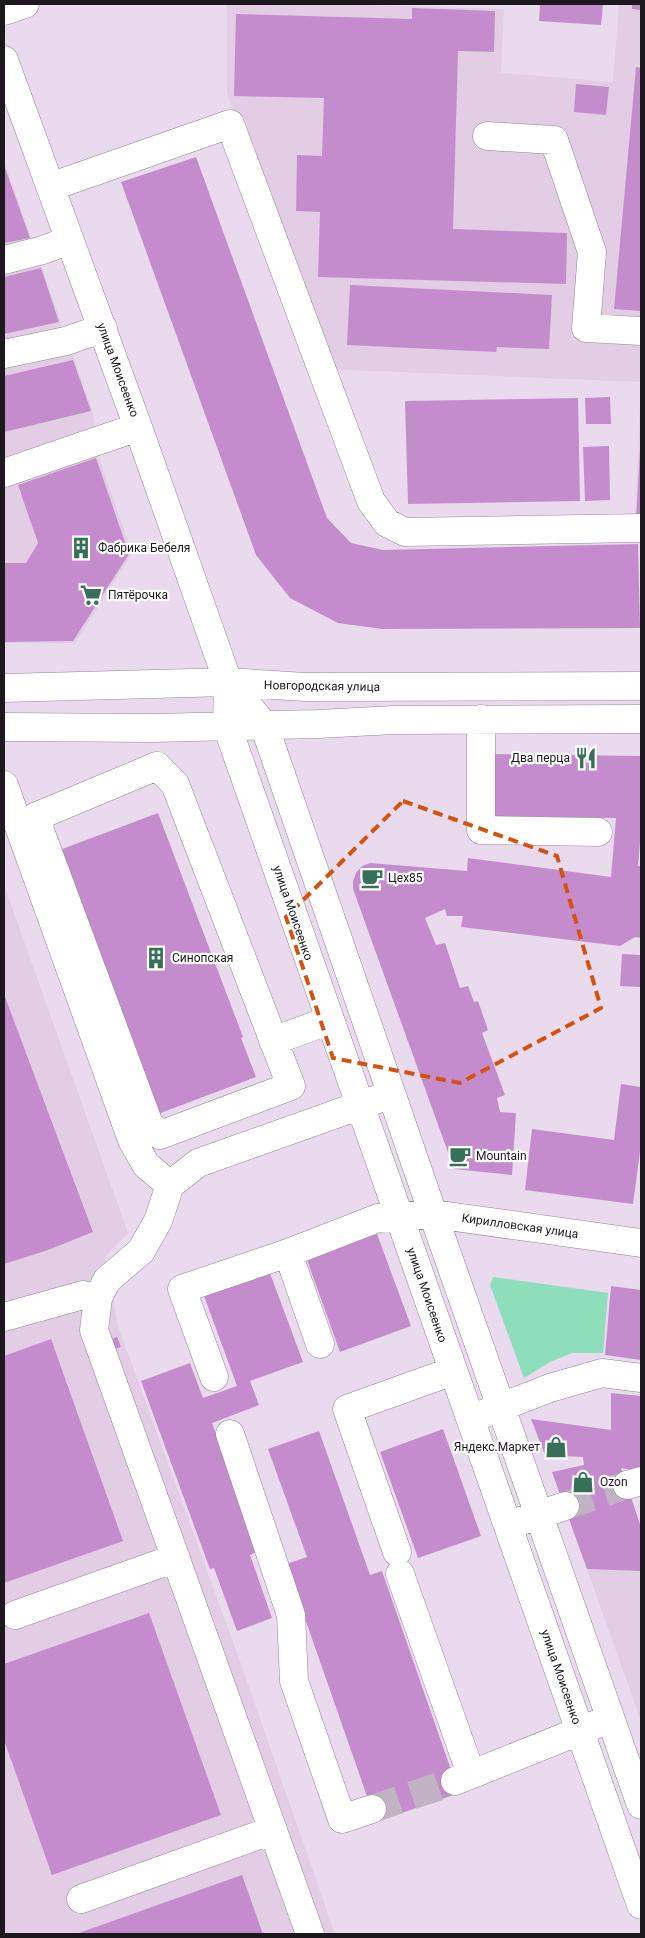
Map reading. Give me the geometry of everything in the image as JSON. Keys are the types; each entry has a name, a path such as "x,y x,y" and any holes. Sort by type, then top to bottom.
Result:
{"street":[{"path":"4,11 25,4"},
{"name":"улица Моисеенко","path":"4,60 9,88 50,186 228,682 264,725 538,1516 641,1805"},
{"path":"50,186 230,124 372,501 387,523 405,532 641,528"},
{"path":"487,136 554,140 592,252 586,328 641,331"},
{"path":"4,260 43,250 69,240"},
{"path":"4,354 66,341 102,328"},
{"path":"4,473 138,427"},
{"name":"улица Моисеенко","path":"228,682 227,726 641,1906"},
{"name":"Новгородская улица","path":"4,688 228,682 305,687 641,686"},
{"path":"481,719 481,830 598,832"},
{"path":"4,727 154,728 394,720 641,719"},
{"path":"157,766 175,784 274,1041 290,1086 160,1134 154,1129 149,1124 35,817 157,766"},
{"path":"4,785 132,1140 146,1165 170,1185"},
{"path":"274,1041 330,1020"},
{"path":"310,1934 94,1330 98,1298 107,1280 141,1252 158,1221 170,1185 198,1163 392,1094"},
{"name":"Кирилловская улица","path":"214,1377 182,1289 288,1253 378,1218 433,1214 639,1243"},
{"path":"288,1253 320,1344"},
{"path":"4,1316 83,1295 98,1298"},
{"path":"453,1370 347,1409 398,1563 463,1777 610,1719"},
{"path":"470,1419 550,1388 602,1373 641,1378"},
{"path":"230,1434 291,1615 294,1681 342,1819 372,1809"},
{"path":"508,1526 565,1506"},
{"path":"15,1615 176,1558"},
{"path":"81,1899 273,1830"}],"highlighted area":[{"path":"403,801 557,856 601,1008 460,1083 333,1058 286,917"}],"shaded area":[{"path":"227,4 326,4 504,9 501,73 613,82 619,4 641,4 641,382 326,369 227,93"},
{"path":"4,161 93,412 99,457 132,554 75,643 4,643"},
{"path":"641,384 641,522 635,522"},
{"path":"4,885 128,1233 105,1257 118,1326 241,1664 335,1934 4,1934"},
{"path":"587,1569 641,1571 641,1721 598,1600"}],"green space":[{"path":"493,1277 608,1293 603,1353 572,1353 550,1362 524,1378 490,1285"}],"building":[{"path":"540,4 603,4 601,25 539,21"},
{"path":"632,4 641,4 641,10 632,9"},
{"path":"412,8 495,11 494,52 458,51 453,229 567,233 566,284 318,277 320,212 296,211 297,155 322,156 324,98 234,96 236,14 412,19"},
{"path":"636,67 641,68 641,311 614,309"},
{"path":"576,84 609,87 606,115 574,112"},
{"path":"196,157 327,518 351,543 383,550 638,544 640,628 382,629 338,623 290,598 256,555 121,182"},
{"path":"4,165 30,238 4,243"},
{"path":"41,268 59,322 4,334 4,277"},
{"path":"350,285 552,295 549,349 497,347 496,352 347,345"},
{"path":"73,360 91,411 4,432 4,376"},
{"path":"610,397 611,424 586,424 585,398"},
{"path":"578,398 580,501 408,504 405,401"},
{"path":"609,446 610,500 585,501 583,447"},
{"path":"640,450 641,520 636,520"},
{"name":"Фабрика Бебеля","path":"96,458 129,554 73,641 4,642 4,563 26,563 38,543 18,485"},
{"path":"494,754 641,756 641,830 638,866 641,866 641,938 635,937 620,946 461,927 463,916 447,916 445,909 425,918 436,945 445,943 460,988 468,986 474,1002 478,1001 488,1030 482,1033 505,1095 497,1098 500,1112 516,1113 512,1175 454,1169 353,889 356,873 362,866 370,863 467,871 468,858 611,877 616,818 494,816"},
{"name":"Синопская","path":"158,813 243,1037 241,1038 256,1077 150,1117 49,854"},
{"path":"622,954 641,955 641,987 620,986"},
{"path":"4,994 93,1232 48,1250 4,1264"},
{"path":"621,1084 641,1087 641,1144 633,1204 525,1190 532,1129 614,1140"},
{"path":"377,1234 411,1326 340,1352 307,1260"},
{"path":"268,1268 303,1362 250,1381 259,1405 212,1423 259,1551 250,1555 272,1618 237,1631 214,1568 210,1569 141,1381 190,1363 203,1398 237,1386 203,1293"},
{"path":"611,1286 641,1290 641,1360 605,1355"},
{"path":"117,1337 121,1347 112,1350 109,1340"},
{"path":"51,1339 123,1541 4,1583 4,1356"},
{"path":"611,1393 641,1396 641,1471 621,1468 641,1527 641,1571 587,1569 552,1472 584,1465 583,1457 545,1455 531,1419 611,1430"},
{"path":"443,1429 481,1536 418,1558 380,1452"},
{"path":"319,1431 370,1575 382,1571 459,1793 376,1822 286,1564 307,1557 268,1449"},
{"path":"149,1613 221,1815 52,1875 4,1740 4,1664"},
{"path":"242,1875 263,1934 76,1934"}],"tunnel":[{"path":"565,1506 627,1485"},
{"path":"372,1809 455,1781"}],"place":[{"name":"Фабрика Бебеля","path":"81,548"},
{"name":"Пятёрочка","path":"91,595"},
{"name":"Два перца","path":"586,758"},
{"name":"Цех85","path":"372,878"},
{"name":"Синопская","path":"156,958"},
{"name":"Mountain","path":"460,1156"},
{"name":"Яндекс.Маркет","path":"556,1447"},
{"name":"Ozon","path":"583,1482"}]}
